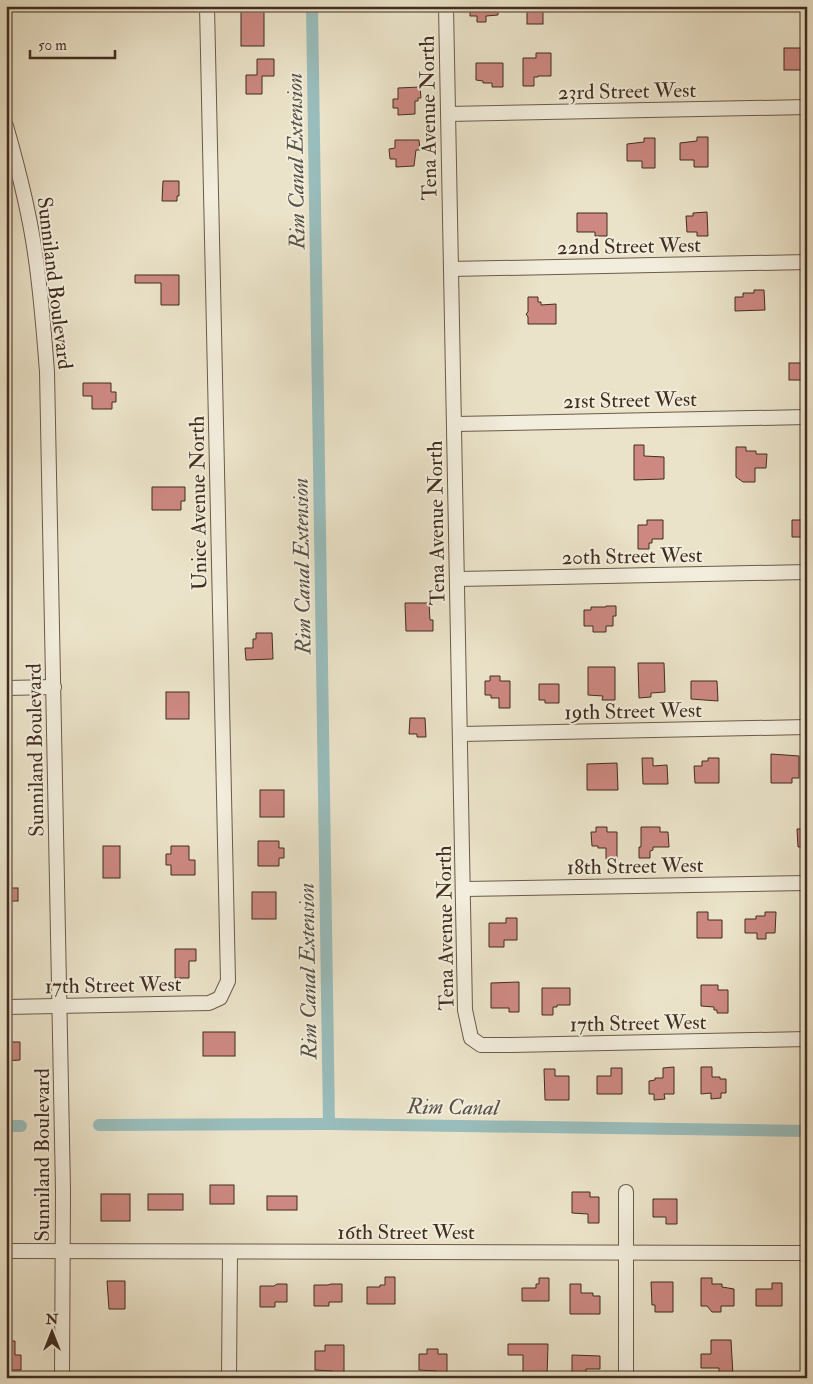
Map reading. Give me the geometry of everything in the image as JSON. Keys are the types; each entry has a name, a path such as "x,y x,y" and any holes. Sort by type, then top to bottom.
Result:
{"street":[{"name":"Unice Avenue North","path":"207,6 228,971 228,981 220,998"},
{"name":"Tena Avenue North","path":"446,6 465,1010 471,1038"},
{"name":"23rd Street West","path":"448,114 807,107"},
{"name":"Sunniland Boulevard","path":"6,126 29,218 42,305 47,372 63,1190 62,1378"},
{"name":"22nd Street West","path":"451,269 807,262"},
{"name":"21st Street West","path":"454,424 807,417"},
{"name":"20th Street West","path":"457,579 807,572"},
{"path":"6,688 54,687"},
{"name":"19th Street West","path":"460,734 807,727"},
{"name":"18th Street West","path":"464,889 807,883"},
{"name":"17th Street West","path":"6,1007 209,1003 220,998"},
{"name":"17th Street West","path":"471,1038 481,1045 807,1039"},
{"path":"626,1192 626,1378"},
{"name":"16th Street West","path":"6,1251 807,1253"},
{"path":"229,1378 230,1252"}],"building":[{"path":"241,6 264,6 264,46 241,46"},
{"path":"470,6 498,6 498,15 486,16 486,22 477,22 477,16 470,16"},
{"path":"527,6 543,6 543,24 527,24"},
{"path":"784,48 807,48 807,70 784,70"},
{"path":"536,53 551,53 551,76 534,77 534,86 523,86 523,58 536,58"},
{"path":"257,59 274,59 274,76 262,76 262,94 246,94 246,75 257,75"},
{"path":"476,63 503,63 503,87 492,87 492,83 483,83 483,81 476,80"},
{"path":"420,87 421,98 415,101 415,114 398,115 398,108 393,108 393,99 398,99 398,88"},
{"path":"697,137 708,137 708,167 694,167 694,160 680,160 680,143 697,141"},
{"path":"644,138 655,138 655,168 642,168 642,161 627,161 627,144 644,142"},
{"path":"395,140 419,140 420,150 416,150 414,166 396,167 396,159 390,159 389,149 395,148"},
{"path":"163,181 179,181 177,201 162,201"},
{"path":"707,212 708,236 697,236 697,232 687,232 686,216 693,216 693,213"},
{"path":"577,213 607,213 607,236 595,236 595,232 577,232"},
{"path":"135,275 179,275 179,305 161,305 161,283 135,283"},
{"path":"754,290 764,290 765,310 735,311 735,297 743,297 743,293 754,293"},
{"path":"528,297 538,297 538,302 541,302 541,305 556,304 556,324 528,324 526,314 528,312"},
{"path":"789,363 807,363 807,380 789,380"},
{"path":"83,383 111,383 111,392 116,392 116,402 112,402 112,409 92,409 92,396 83,396"},
{"path":"634,445 644,445 644,456 664,457 664,479 634,480"},
{"path":"736,447 746,447 746,451 756,451 756,454 767,454 766,468 755,468 755,482 743,482 736,477"},
{"path":"152,487 185,487 185,501 181,501 181,510 152,510"},
{"path":"647,520 663,520 663,539 652,539 652,543 649,543 649,549 638,549 638,525 647,525"},
{"path":"792,520 805,520 807,537 792,537"},
{"path":"405,603 429,603 430,620 433,620 433,631 406,631"},
{"path":"616,606 613,626 606,626 606,632 593,632 593,626 584,626 584,610 591,610 591,607"},
{"path":"256,633 272,633 273,659 246,660 245,648 253,648 253,639 256,639"},
{"path":"638,663 664,663 665,692 651,693 651,697 639,698"},
{"path":"588,667 615,667 615,700 602,700 603,696 588,695"},
{"path":"490,676 500,676 500,681 510,681 510,708 499,708 499,698 491,698 491,695 485,695 485,681 490,681"},
{"path":"691,681 717,681 718,701 691,699"},
{"path":"539,684 559,684 559,703 545,703 545,700 539,700"},
{"path":"166,692 189,692 189,719 166,719"},
{"path":"410,718 425,718 426,737 417,737 417,734 409,734"},
{"path":"771,754 799,756 799,778 792,778 792,783 771,783"},
{"path":"642,758 653,758 653,766 667,765 668,784 643,784"},
{"path":"708,758 719,758 719,783 695,783 694,766 702,766 702,761 708,761"},
{"path":"617,763 618,790 587,790 587,764"},
{"path":"260,790 284,790 284,817 260,817"},
{"path":"596,827 607,827 607,832 617,832 617,858 606,859 606,848 592,846 591,832 596,832"},
{"path":"641,827 660,827 660,832 668,832 669,847 653,847 653,850 650,851 650,858 639,858"},
{"path":"797,829 807,829 807,847 798,847"},
{"path":"258,841 279,841 279,848 284,848 284,858 279,858 279,866 258,866"},
{"path":"103,846 120,846 120,878 103,878"},
{"path":"171,846 189,846 189,860 195,860 195,875 171,875 171,865 166,865 166,854 171,854"},
{"path":"6,888 18,888 18,901 6,901"},
{"path":"252,892 276,892 276,919 252,919"},
{"path":"697,912 708,912 708,920 722,920 722,938 697,938"},
{"path":"765,912 776,912 775,933 766,933 766,939 757,939 757,933 745,933 745,919 756,919 756,916 765,916"},
{"path":"506,918 517,918 517,940 504,940 504,947 489,947 489,923 506,923"},
{"path":"175,949 196,949 196,961 189,961 189,978 175,978"},
{"path":"519,982 519,1012 509,1012 509,1008 491,1008 491,983"},
{"path":"701,985 718,985 718,990 728,990 728,1013 717,1013 714,1007 701,1006"},
{"path":"542,988 570,988 570,1005 557,1005 557,1007 553,1007 553,1015 542,1015"},
{"path":"203,1032 235,1032 235,1056 203,1056"},
{"path":"6,1042 20,1042 20,1060 6,1061"},
{"path":"674,1067 674,1094 664,1094 665,1099 654,1100 654,1094 649,1094 649,1081 655,1080 655,1078 663,1078 663,1068"},
{"path":"701,1067 712,1067 712,1077 726,1079 726,1093 721,1093 721,1098 711,1099 711,1093 701,1094"},
{"path":"611,1068 622,1068 622,1094 597,1094 597,1076 611,1076"},
{"path":"544,1069 555,1069 555,1076 569,1076 569,1100 545,1100"},
{"path":"210,1185 234,1185 234,1204 210,1204"},
{"path":"572,1192 590,1192 590,1197 599,1197 599,1223 588,1223 588,1214 572,1213"},
{"path":"101,1194 130,1194 130,1221 101,1221"},
{"path":"148,1194 183,1194 183,1210 148,1210"},
{"path":"267,1196 297,1196 297,1210 267,1210"},
{"path":"653,1199 677,1199 677,1224 666,1224 666,1217 653,1217"},
{"path":"385,1277 395,1277 395,1304 367,1304 367,1287 385,1285"},
{"path":"539,1278 549,1278 549,1301 522,1301 522,1288 536,1288 536,1284 539,1284"},
{"path":"701,1278 712,1278 712,1284 722,1284 722,1287 734,1289 734,1306 721,1306 721,1312 712,1312 707,1306 701,1306"},
{"path":"107,1281 125,1281 125,1309 109,1309"},
{"path":"651,1282 673,1282 673,1312 655,1312 655,1305 652,1305"},
{"path":"772,1283 782,1283 782,1306 756,1306 756,1289 772,1289"},
{"path":"277,1284 287,1284 287,1302 275,1302 275,1307 260,1307 260,1286 274,1286"},
{"path":"342,1284 342,1302 329,1302 329,1306 314,1306 314,1285"},
{"path":"570,1284 581,1284 581,1293 593,1293 593,1296 600,1296 600,1314 570,1314"},
{"path":"711,1340 731,1340 733,1376 719,1376 719,1368 701,1368 701,1354 711,1354"},
{"path":"6,1341 15,1341 15,1355 21,1355 21,1370 6,1370"},
{"path":"508,1344 548,1344 547,1378 536,1378 536,1374 523,1374 523,1355 508,1355"},
{"path":"325,1345 344,1345 344,1378 332,1378 332,1371 315,1370 315,1351 325,1351"},
{"path":"427,1349 438,1349 438,1354 447,1354 447,1378 436,1378 436,1371 419,1370 419,1354 427,1354"},
{"path":"572,1355 600,1356 600,1369 586,1369 586,1372 583,1373 572,1373"}],"waterway":[{"name":"Rim Canal Extension","path":"312,6 329,1124"},
{"name":"Rim Canal","path":"99,1125 329,1124 807,1131"},
{"name":"Rim Canal","path":"6,1126 21,1126"}]}
